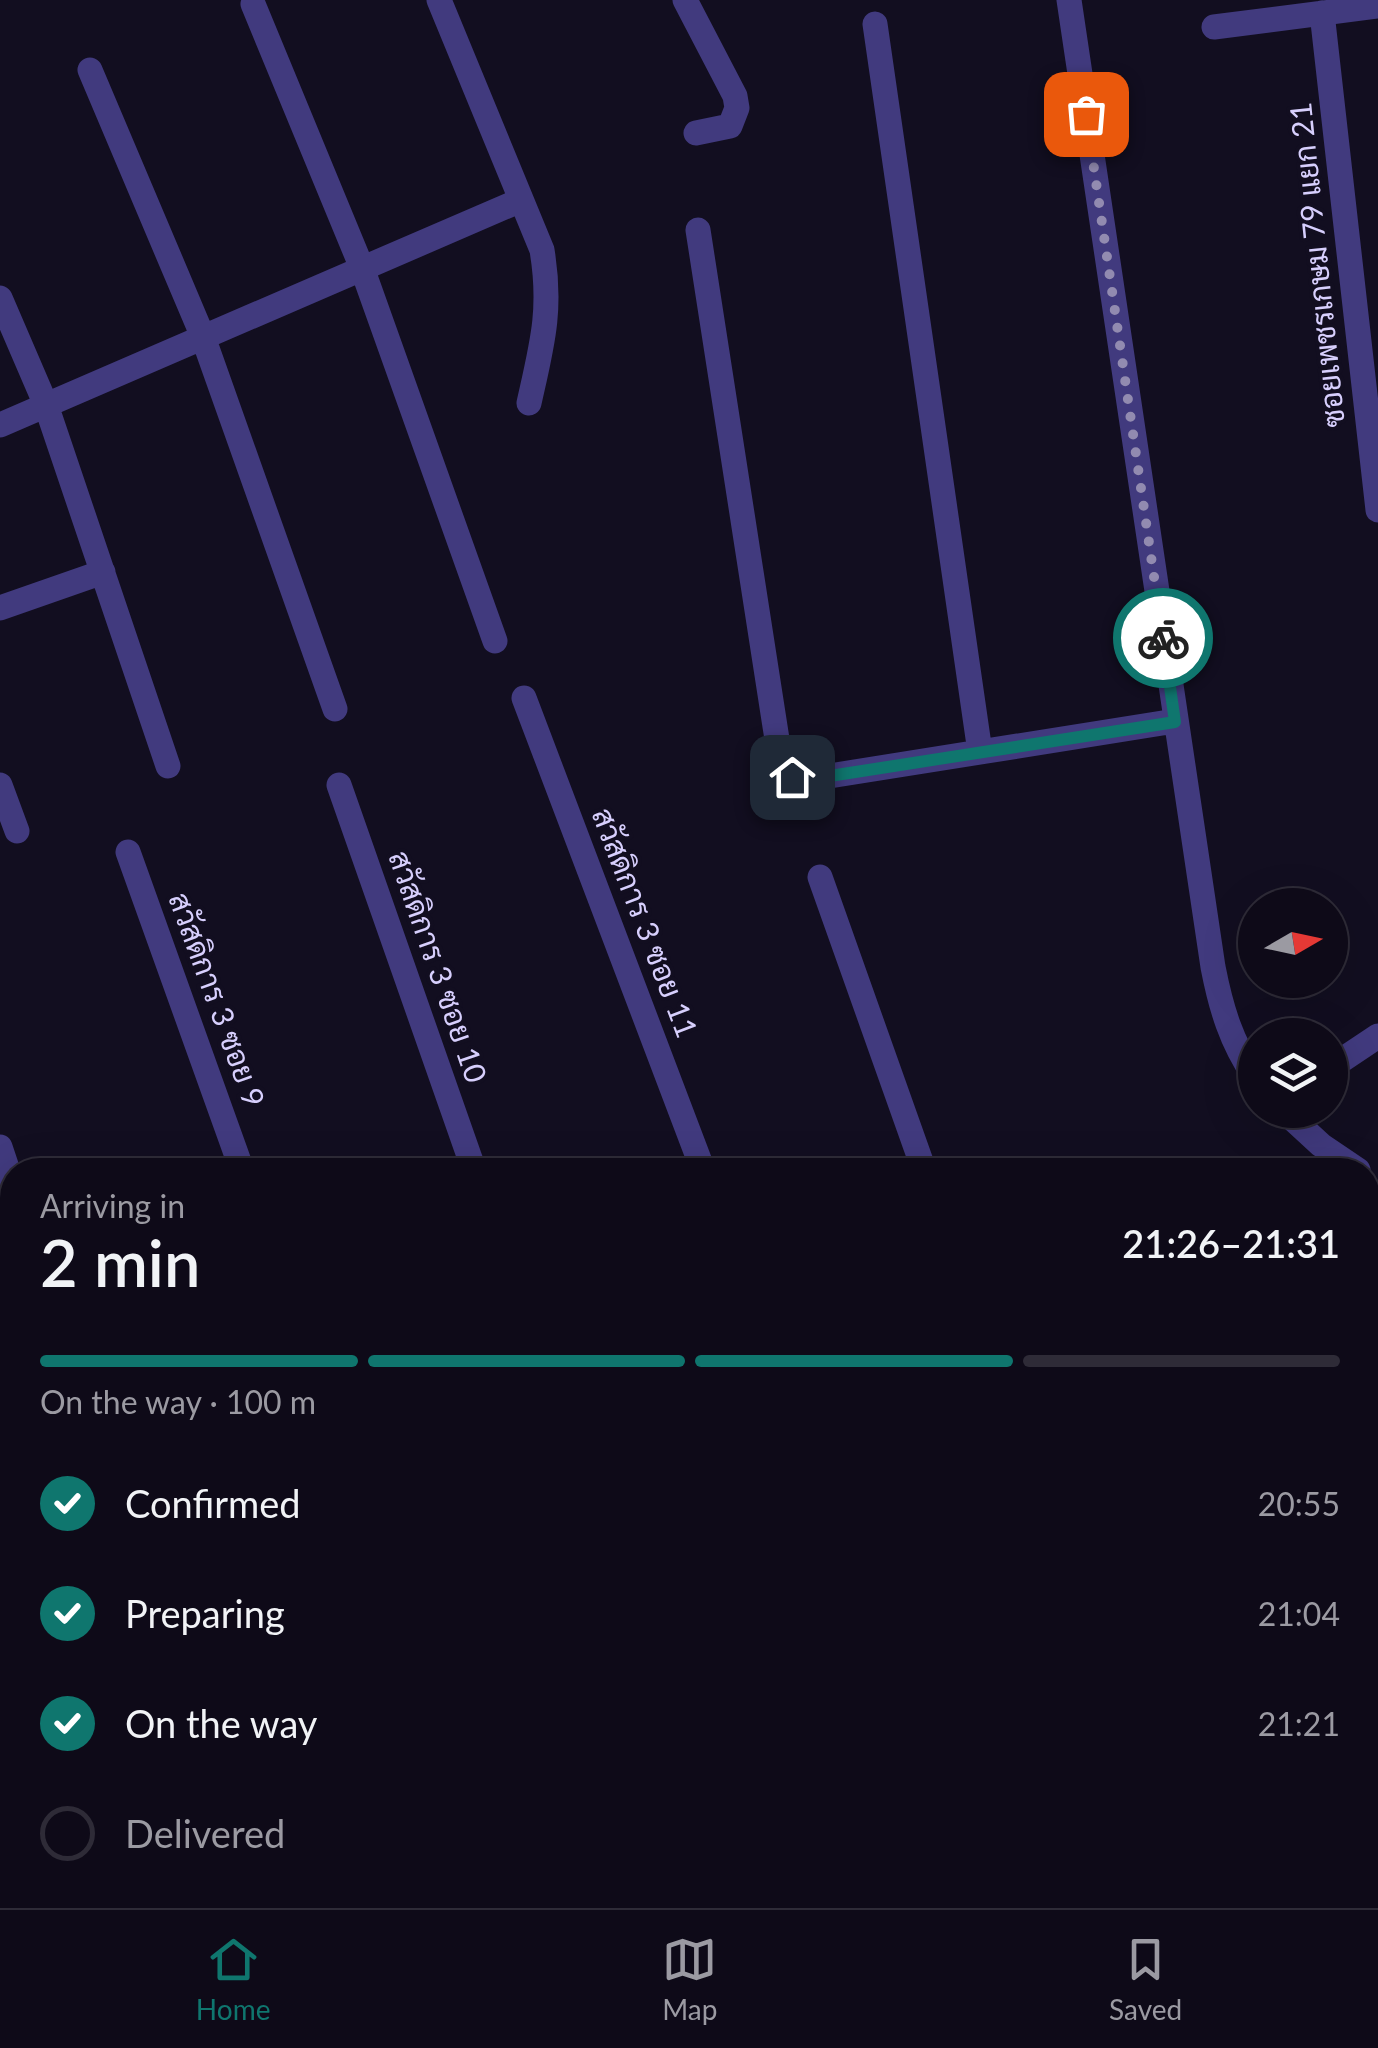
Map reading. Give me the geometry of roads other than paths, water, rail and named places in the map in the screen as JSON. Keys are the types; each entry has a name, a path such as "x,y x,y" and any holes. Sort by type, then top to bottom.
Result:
{"street":[{"path":"440,0 542,250 548,287 547,322 529,403"},
{"path":"685,0 735,96 736,108 730,126 696,133"},
{"path":"1069,0 1221,1008 1238,1050"},
{"path":"253,4 362,268 496,641"},
{"path":"1214,26 1316,9 1378,6"},
{"name":"ซอยเพชรเกษม 79 แยก 21","path":"1316,9 1378,510"},
{"path":"875,24 980,752"},
{"path":"90,70 203,337 335,709"},
{"path":"0,425 521,200"},
{"path":"698,230 781,766 792,777 817,778 1175,722"},
{"path":"0,298 46,405 168,766"},
{"path":"0,608 103,572"},
{"name":"สวัสดิการ 3 ซอย 11","path":"524,698 698,1158"},
{"name":"สวัสดิการ 3 ซอย 10","path":"339,785 470,1158"},
{"path":"0,786 16,831"},
{"name":"สวัสดิการ 3 ซอย 9","path":"128,852 238,1158"},
{"path":"820,876 920,1158"},
{"path":"1348,1056 1378,1036"},
{"path":"1303,1128 1341,1158"}]}
